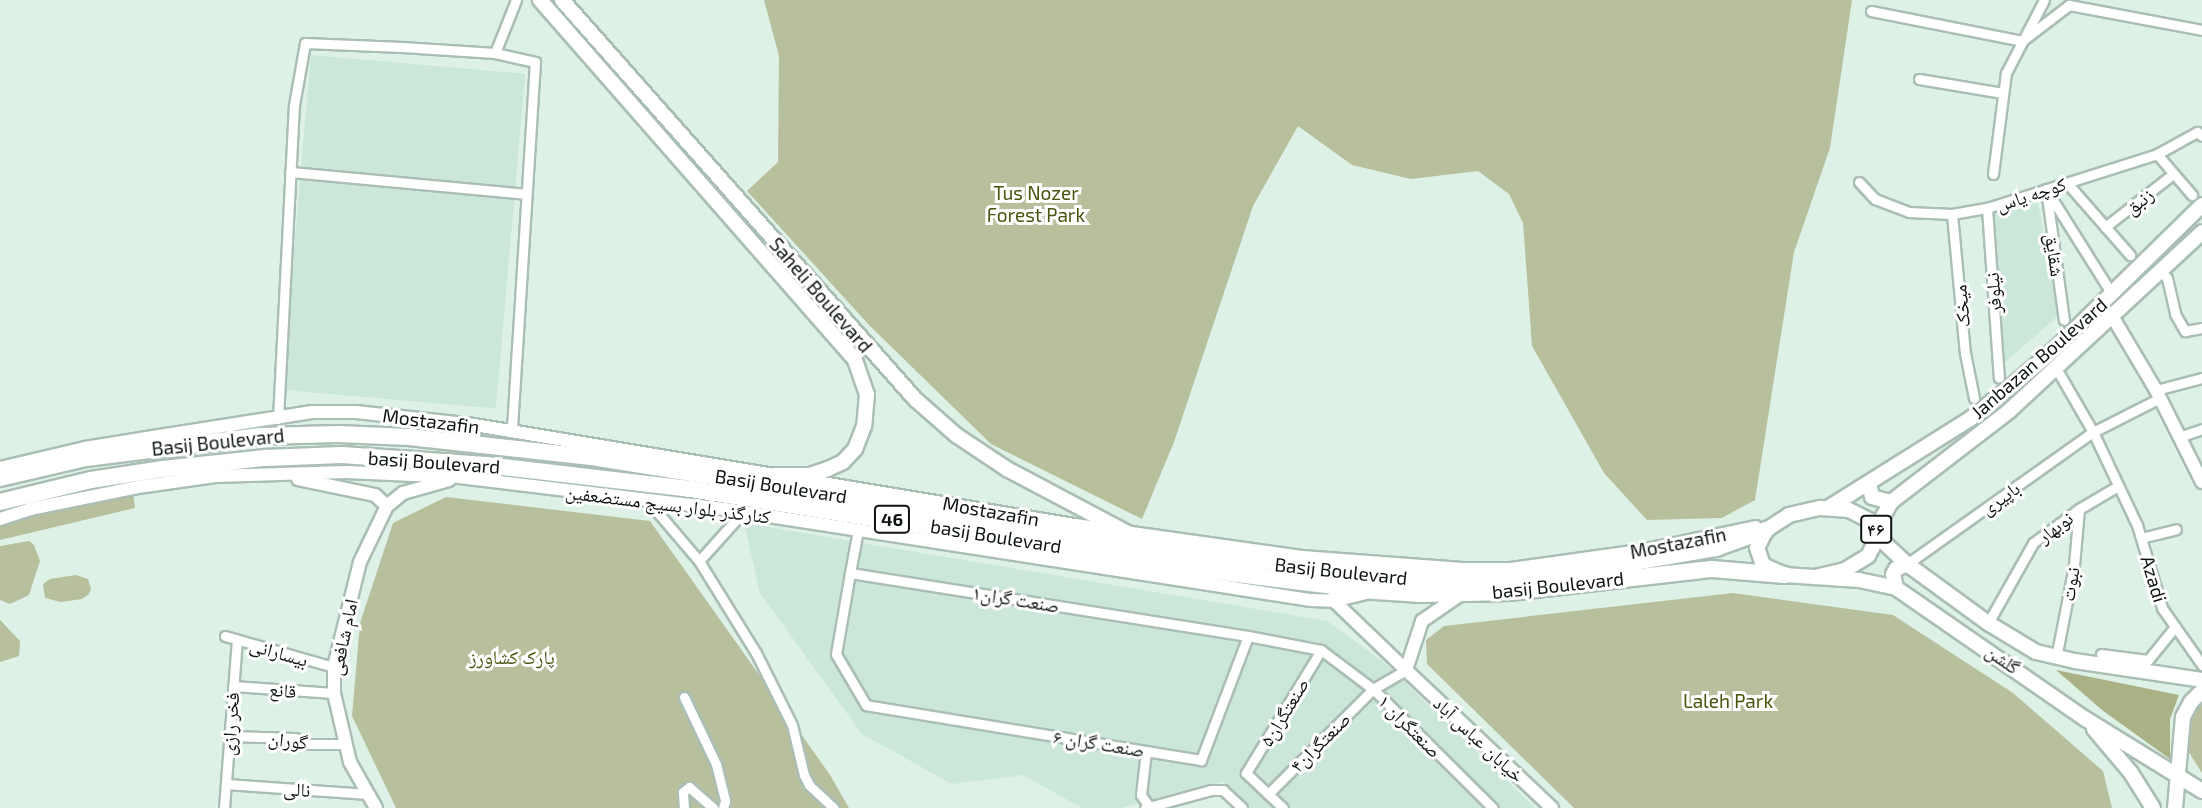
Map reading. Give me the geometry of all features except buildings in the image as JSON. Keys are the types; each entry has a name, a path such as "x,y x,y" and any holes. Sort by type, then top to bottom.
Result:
{"highway":[{"name":"Basij Boulevard","path":"0,478 86,458 261,436 338,433 410,436 598,458 1198,554 1422,579 1509,578 1586,570 1716,548 1771,526"},
{"name":"basij Boulevard","path":"0,502 91,480 265,458 342,455 401,458 690,489 1311,584 1375,591 1509,592 1724,569 1785,575"},
{"path":"1716,548 1725,557 1724,569"}],"main road":[{"name":"Saheli Boulevard","path":"540,0 837,337 863,376 867,411 855,449 843,462 828,469 809,475 775,475"},
{"name":"Saheli Boulevard","path":"562,0 915,399 976,449 1007,470 1128,533"},
{"name":"Janbazan Boulevard","path":"1828,508 1970,419 2056,348 2112,294 2197,200"},
{"name":"Janbazan Boulevard","path":"1877,533 1891,502 1995,423 2202,232"},
{"path":"863,376 870,380 880,378 883,374 881,363"},
{"path":"1870,483 1872,497 1891,502"},
{"name":"۴۶","path":"1771,526 1804,510 1828,508 1862,514 1877,533 1875,547 1858,564 1845,570 1814,577 1785,575"},
{"path":"1771,526 1759,538 1758,556 1763,565 1785,575"},
{"name":"گلشن","path":"1877,533 1908,564 1988,622 2036,652 2056,658 2202,680"},
{"path":"1896,588 1893,575 1896,569 1908,564"},
{"name":"گلشن","path":"1814,577 1859,580 1896,588 2084,718 2202,791"},
{"path":"2175,808 2183,717 2191,702 2202,691"},
{"path":"2084,718 2131,773 2153,808"}],"street":[{"path":"495,53 516,0"},
{"path":"1993,174 2006,73 2044,0"},
{"path":"1871,11 2022,41 2069,5 2202,30"},
{"path":"278,419 294,104 305,43 495,53 535,62 512,432"},
{"path":"1919,79 2003,93"},
{"name":"کوچه یاس","path":"1859,182 1875,199 1909,212 1952,214 1987,208 2157,153 2197,132 2202,136"},
{"path":"2157,153 2197,200"},
{"path":"290,172 526,194"},
{"name":"زنبق","path":"2105,227 2173,174"},
{"path":"2067,183 2130,256"},
{"path":"2046,189 2112,294"},
{"name":"شقایق","path":"2046,189 2064,320"},
{"name":"نیلوفر","path":"1987,208 1999,378"},
{"name":"میخک","path":"1952,214 1965,353 1974,398"},
{"path":"2161,272 2167,278 2175,314 2185,331 2202,328"},
{"path":"2112,316 2158,394 2200,474"},
{"name":"Azadi","path":"2056,368 2093,432 2141,538 2162,608 2202,664"},
{"name":"باپیری","path":"1908,564 2093,432 2158,394 2202,378"},
{"name":"Mostazafin","path":"0,468 85,448 312,412 356,412 512,432 1128,533 1302,557 1421,567 1511,569 1646,550 1771,526"},
{"path":"2179,437 2202,429"},
{"name":"کنارگذر بلوار بسیج مستضعفین","path":"0,519 30,509 159,483 215,476 346,472 459,477 743,512 1334,601"},
{"path":"269,475 375,495 387,506 403,493 459,477"},
{"name":"نوبهار","path":"1988,622 2033,543 2078,509 2118,486"},
{"path":"648,501 699,561 755,653 792,724 804,775 809,785 834,808"},
{"name":"امام شافعی","path":"376,808 350,762 334,693 334,667 360,562 387,506"},
{"name":"نبوت","path":"2056,658 2074,565 2078,509"},
{"path":"699,561 743,512"},
{"path":"2141,538 2176,529"},
{"path":"850,573 858,530"},
{"path":"1558,563 1586,570"},
{"name":"صنعت گران۱","path":"850,573 1321,650"},
{"name":"صنعت گران ۶","path":"850,573 835,654 866,705 1201,760 1248,636"},
{"name":"خیابان عباس آباد","path":"1311,584 1334,601 1552,808"},
{"path":"1334,601 1375,591"},
{"path":"1406,670 1422,621 1462,593"},
{"path":"2101,654 2148,660 2174,628"},
{"name":"بیسارانی","path":"225,636 334,667"},
{"name":"فخر رازی","path":"224,808 236,639"},
{"name":"۱ صنعتگران","path":"1321,650 1373,689 1493,808"},
{"name":"صنعتگران۵","path":"1268,794 1246,773 1321,650"},
{"name":"صنعتگران۴","path":"1268,794 1373,689 1406,670"},
{"name":"قانع","path":"233,686 334,693"},
{"path":"684,697 716,764 725,801 723,808"},
{"name":"گوران","path":"229,736 295,738 307,744 346,744"},
{"path":"1146,751 1140,795 1148,808 1211,790 1223,790 1242,808"},
{"name":"نالی","path":"226,784 368,794"},
{"path":"684,808 683,792 690,788 713,808"},
{"path":"1268,794 1283,808"}],"shaded area":[{"path":"311,55 525,74 496,408 282,390"},
{"path":"2038,203 2059,315 2002,365 1995,214"},
{"path":"744,523 1327,621 1386,664 1535,808 1247,808 1244,801 1223,782 1121,808 1082,808 1023,775 952,784 862,734 760,593"}],"green space":[{"name":"Tus Nozer Forest Park","path":"764,0 1852,0 1830,148 1794,252 1755,500 1722,518 1647,520 1604,473 1532,346 1523,223 1509,194 1478,171 1411,179 1352,165 1298,126 1253,206 1174,442 1142,519 991,444 869,325 747,191 778,162 779,56"},
{"path":"133,493 135,508 0,540 0,522 43,510"},
{"name":"پارک کشاورز","path":"446,497 650,521 830,775 849,808 396,808 352,716 360,623 393,523"},
{"path":"29,541 34,545 40,561 29,595 10,604 0,600 0,546"},
{"path":"76,575 88,579 91,589 89,594 82,599 61,602 45,598 43,584 50,579"},
{"name":"Laleh Park","path":"1733,593 1893,615 2013,693 2103,771 2112,808 1574,808 1427,664 1426,640 1444,626"},
{"path":"0,620 20,641 19,656 0,662"},
{"path":"2056,670 2179,695 2170,719 2170,759 2102,710"},
{"path":"2202,702 2202,773 2188,751 2186,736 2189,721"}]}
